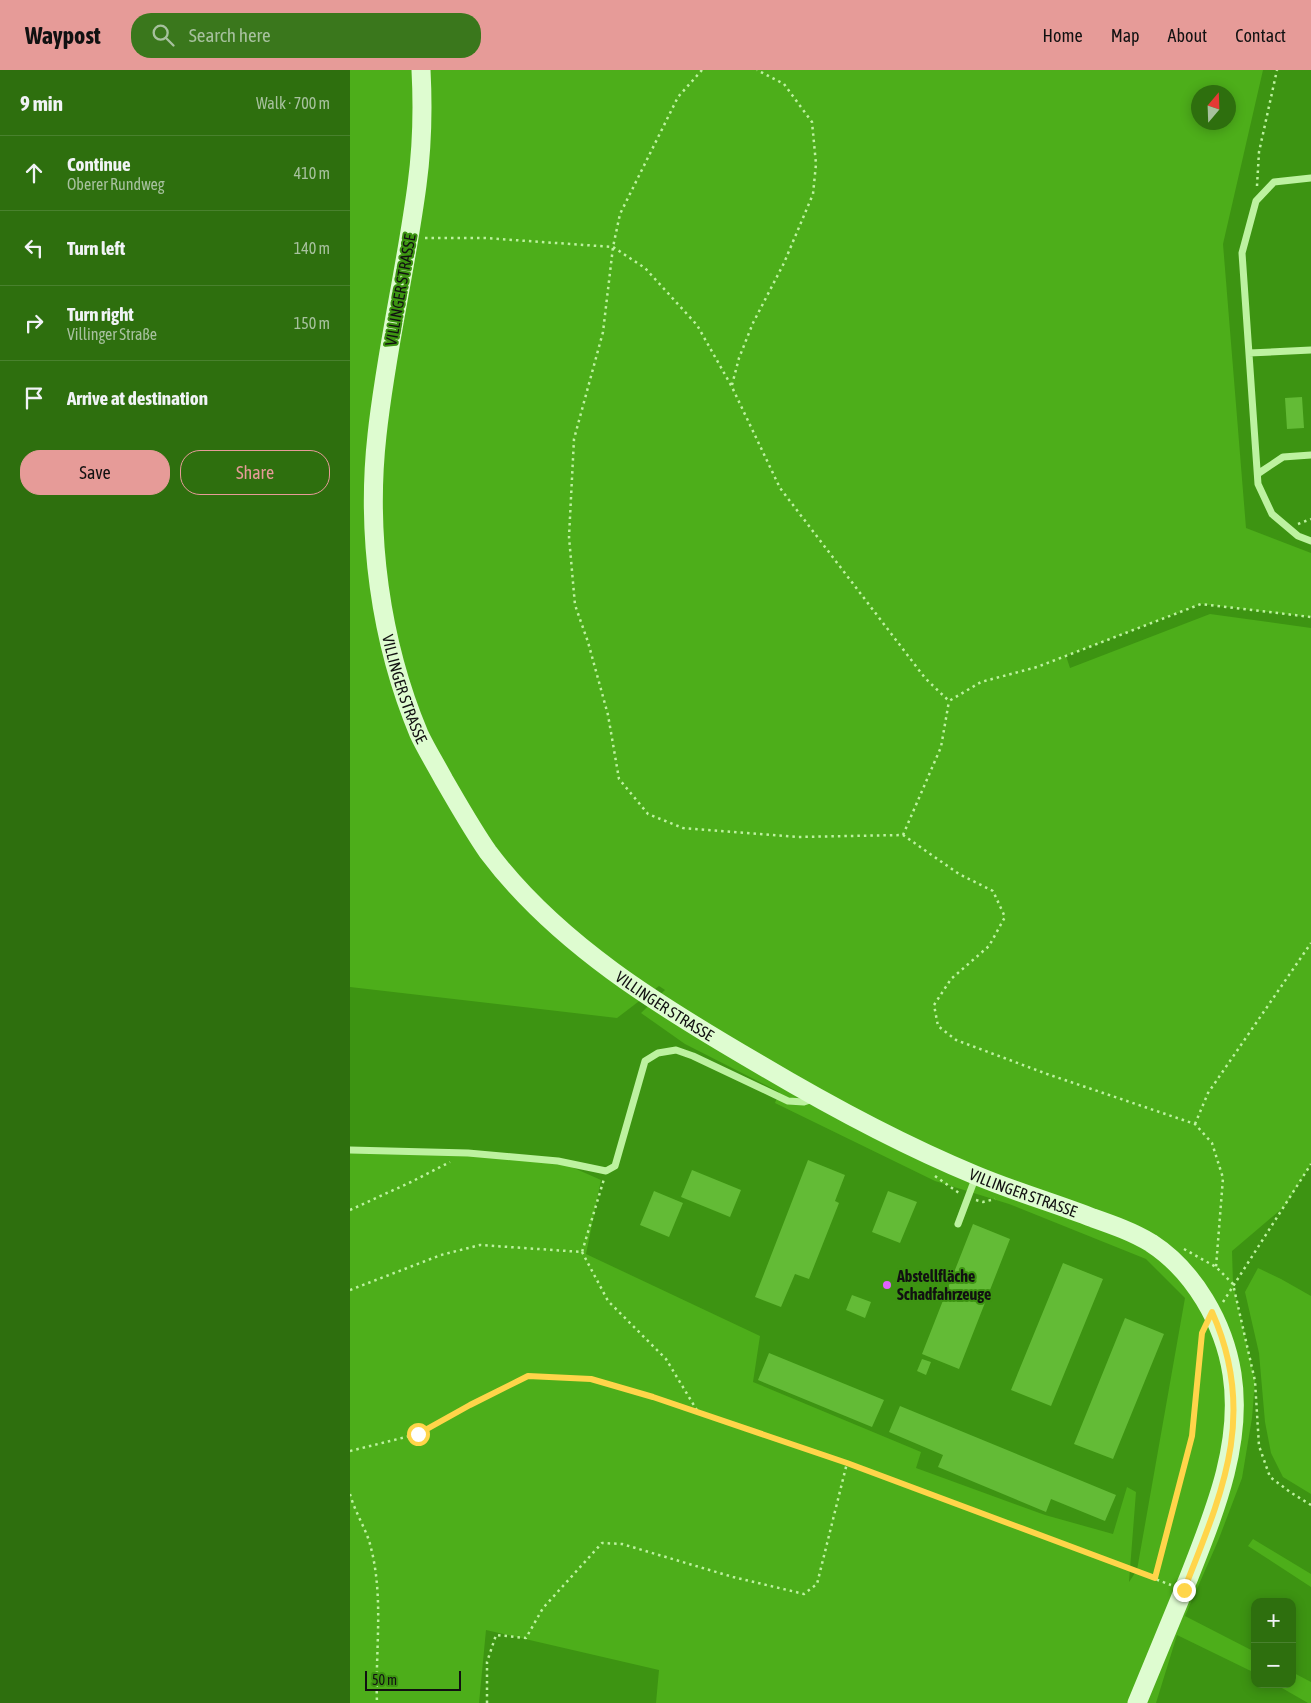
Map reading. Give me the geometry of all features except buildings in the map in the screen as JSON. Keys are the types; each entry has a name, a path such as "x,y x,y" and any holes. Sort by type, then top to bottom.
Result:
{"main road":[{"name":"VILLINGER STRASSE","path":"421,70 422,125 418,182 384,381 376,440 374,503 377,564 386,632 402,688 421,738 457,804 488,851 523,893 561,930 611,970 718,1040 817,1097 922,1151 977,1176 1128,1231 1152,1244 1165,1254 1196,1288 1212,1312 1228,1353 1235,1396 1232,1445 1226,1473 1200,1548 1137,1703"}],"lane":[{"path":"1311,178 1274,182 1256,201 1242,253 1259,473 1258,484 1272,514 1298,536 1311,542"},
{"path":"1249,353 1311,350"},
{"path":"1259,473 1283,457 1311,455"},
{"path":"350,1150 468,1153 558,1161 606,1172 615,1166 620,1154 633,1098 645,1061 658,1053 676,1050 788,1100 804,1102 817,1097"},
{"path":"958,1224 977,1176"}],"path":[{"path":"702,70 678,97 620,214 613,246 603,332 574,439 569,537 575,605 588,642 608,715 619,779 648,814 683,828 798,838 903,835 959,874 993,891 1005,917 989,946 951,979 934,1005 938,1026 956,1040 1047,1074 1195,1124 1212,1143 1223,1178 1216,1266"},
{"path":"732,387 739,358 753,323 784,263 813,194 816,164 812,122 784,84 757,70"},
{"path":"1256,201 1258,152 1277,70"},
{"path":"409,238 485,238 613,246 645,268 697,325 732,387 780,488 925,678 949,701"},
{"path":"903,835 941,747 949,701 980,682 1037,667 1201,604 1311,617"},
{"path":"1195,1124 1208,1093 1311,943"},
{"path":"350,1210 468,1153"},
{"path":"350,1451 418,1434 528,1376 591,1379 847,1463 1155,1578 1192,1436 1202,1333 1212,1312 1219,1308 1311,1164"},
{"path":"606,1172 582,1252 608,1301 666,1359 699,1413"},
{"path":"350,1290 441,1255 480,1245 582,1252"},
{"path":"1234,1284 1255,1381 1258,1446 1270,1477 1311,1505"},
{"path":"487,1703 487,1662 496,1635 526,1638 543,1608 602,1543 622,1544 733,1577 804,1594 817,1584 847,1463"},
{"path":"350,1494 371,1547 379,1603 376,1674 377,1703"}],"green space":[{"path":"350,70 1263,70 1223,244 1246,528 1311,553 1311,617 1201,604 1066,656 1070,668 1210,614 1311,628 1311,1164 1285,1206 1232,1251 1233,1284 1255,1381 1252,1418 1242,1478 1218,1541 1185,1616 1251,1650 1251,1671 1177,1635 1156,1703 656,1703 659,1670 486,1630 479,1703 350,1703 350,1150 468,1153 558,1161 601,1180 586,1254 760,1336 753,1382 921,1452 916,1468 1045,1515 1113,1534 1127,1487 1136,1492 1129,1582 1137,1570 1185,1298 1146,1259 1009,1204 935,1181 775,1103 779,1092 685,1044 641,1013 665,990 659,986 617,1018 350,987"},
{"path":"1258,1268 1311,1296 1311,1494 1283,1477 1271,1453 1265,1422 1259,1353 1245,1292"},
{"path":"1253,1539 1311,1574 1311,1587 1248,1546"},
{"path":"1296,1674 1311,1682 1311,1703 1282,1688 1296,1688"}],"place":[{"name":"Abstellfläche Schadfahrzeuge","path":"887,1285"}],"route":[{"path":"418,1434 528,1376 591,1379 653,1397 847,1463 1155,1578 1192,1436 1202,1333 1212,1312 1221,1331 1232,1374 1235,1396 1232,1445 1226,1473 1184,1590"}]}
